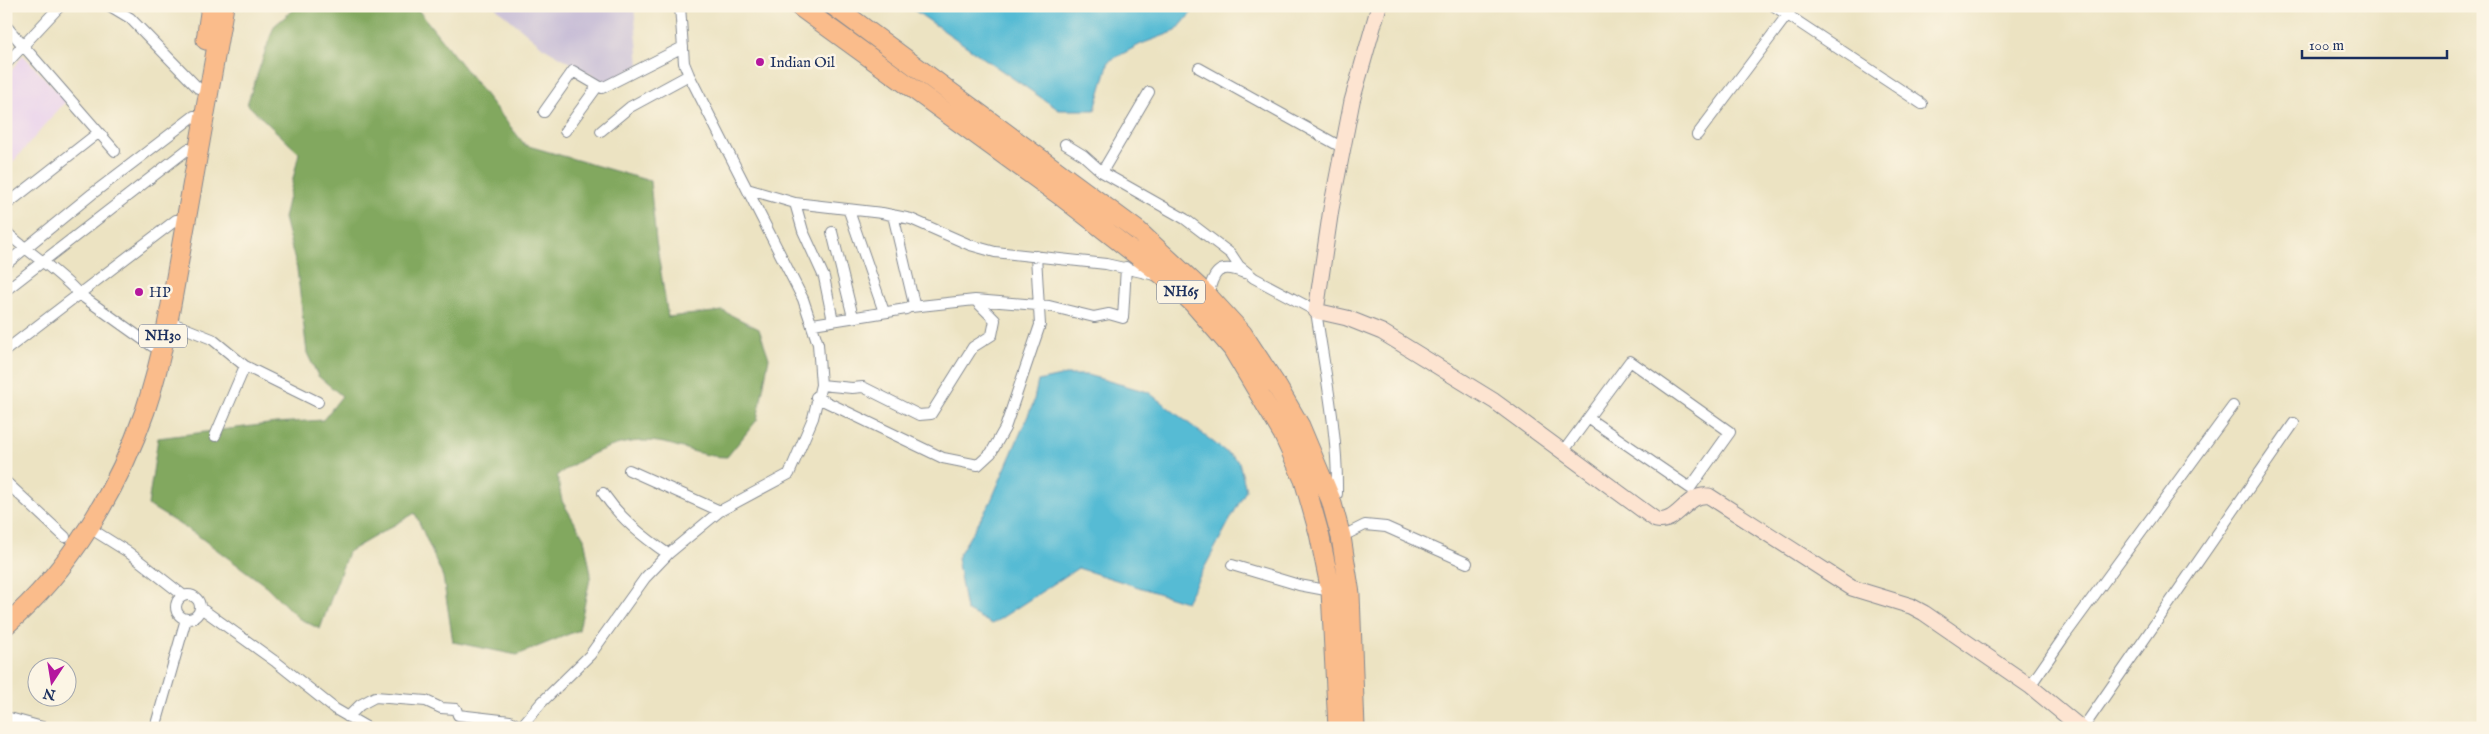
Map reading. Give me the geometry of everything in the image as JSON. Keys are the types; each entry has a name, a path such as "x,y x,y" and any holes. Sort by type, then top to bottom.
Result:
{"highway":[{"name":"NH65","path":"799,6 1061,196 1165,277 1193,303 1232,348 1283,434 1304,480 1319,533 1331,591 1338,728"},
{"name":"NH65","path":"834,6 1138,231 1208,296 1242,333 1300,426 1331,500 1341,537 1350,594 1356,728"},
{"name":"NH30","path":"6,607 35,577 65,537 109,468 143,396 194,116 210,8"},
{"name":"NH30","path":"6,625 44,586 88,527 119,472 167,321 210,8"}],"street":[{"path":"6,64 60,6"},
{"path":"110,6 130,18 198,88"},
{"path":"348,717 360,705 375,697 426,701 441,708 456,709 458,715 510,721 521,727 541,703 590,655 644,578 668,554 720,511 789,474 813,418 816,397 821,384 818,344 813,324 684,63 680,6"},
{"path":"1331,500 1337,494 1337,470 1330,397 1316,311 1342,148 1352,101 1378,6"},
{"path":"1774,6 1922,104"},
{"path":"1697,135 1794,6"},
{"path":"6,26 115,151"},
{"path":"544,112 573,71 597,87 611,85 683,47"},
{"path":"1199,68 1342,148"},
{"path":"601,131 630,106 689,75"},
{"path":"565,131 597,87"},
{"path":"1102,172 1149,92"},
{"path":"6,264 92,194 194,116"},
{"path":"6,205 98,133"},
{"path":"1065,144 1083,155 1102,172 1184,219 1231,254 1239,266 1254,278"},
{"path":"6,290 188,150"},
{"path":"747,189 795,203 892,215 926,224 963,242 995,252 1126,267 1165,277"},
{"path":"795,203 803,231 824,277 833,321"},
{"path":"849,210 884,312"},
{"path":"892,215 914,299 911,308"},
{"path":"6,350 176,220"},
{"path":"832,232 853,317"},
{"path":"7,233 42,263 65,278 79,294 152,346"},
{"path":"816,397 943,458 978,465 991,453 1005,428 1040,325 1036,256"},
{"path":"813,324 911,308 976,300 1049,306 1094,317 1109,314 1123,318 1126,267"},
{"path":"1208,296 1212,279 1217,272 1224,268 1237,270 1316,311 1347,318 1382,332 1494,401 1656,520 1671,518 1694,497 1702,495 1718,500 1852,588 1911,606 1924,612 2030,686 2082,728 2294,423"},
{"path":"821,384 852,388 862,386 919,415 931,414 973,347 992,335 995,320 976,300"},
{"path":"167,321 212,340 245,366 318,402"},
{"path":"1563,452 1588,418 1630,361 1730,432 1690,488 1588,418"},
{"path":"215,436 245,366"},
{"path":"2030,686 2233,406"},
{"path":"629,470 720,511"},
{"path":"6,482 65,537"},
{"path":"603,493 622,518 640,535 668,554"},
{"path":"1341,537 1365,525 1386,527 1467,563"},
{"path":"88,527 128,552 184,596 196,598 200,609 196,616 186,619 180,616 176,609 178,601 184,596"},
{"path":"1232,565 1299,585 1331,591"},
{"path":"200,609 206,611 348,717 368,728"},
{"path":"155,728 186,619"},
{"path":"6,717 46,728"}],"shaded area":[{"path":"494,6 634,6 639,65 606,83 543,47"},
{"path":"23,55 66,101 6,170 6,78"}],"green space":[{"path":"298,6 415,6 525,145 650,181 656,241 668,317 723,311 759,329 769,358 757,420 727,457 703,454 664,443 635,442 621,444 595,453 557,475 562,501 584,538 591,574 579,630 517,655 453,642 443,577 415,513 348,552 320,629 298,618 266,586 197,535 148,505 158,438 276,423 323,420 342,396 318,376 307,353 297,269 284,218 299,153 247,104 274,26"}],"water":[{"path":"908,6 1197,6 1176,31 1141,44 1109,61 1095,110 1059,110"},
{"path":"1065,375 1087,375 1148,392 1239,462 1246,490 1186,602 1078,568 992,624 966,610 957,558 990,503 1033,404 1038,381"}],"place":[{"name":"Indian Oil","path":"760,62"},
{"name":"HP","path":"139,292"}]}
